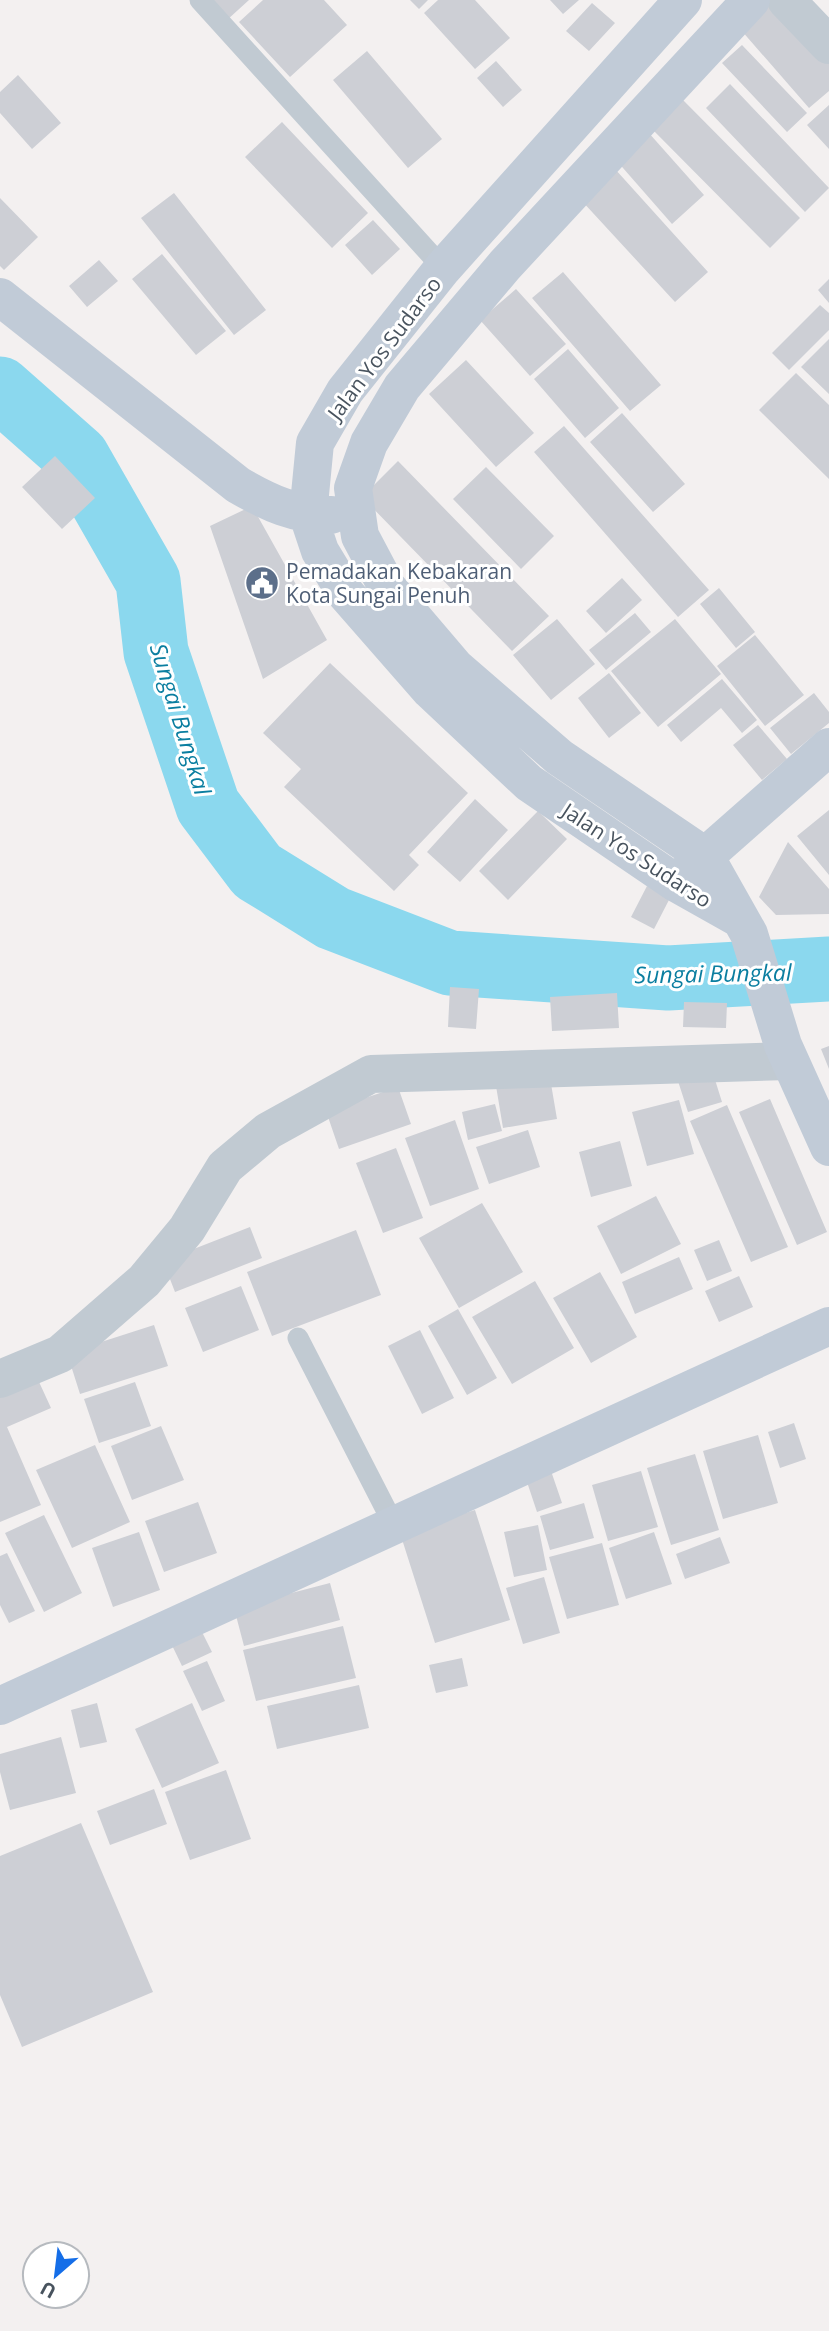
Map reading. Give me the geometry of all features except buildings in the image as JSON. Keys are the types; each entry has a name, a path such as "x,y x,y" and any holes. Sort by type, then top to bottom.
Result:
{"main road":[{"name":"Jalan Yos Sudarso","path":"683,0 443,268 345,391 315,443 308,515 320,551 346,594 430,690 529,783 745,927"},
{"name":"Jalan Yos Sudarso","path":"745,927 705,856 559,757 456,668 387,587 360,536 353,488 369,443 402,387 505,265 751,0"},
{"path":"0,297 238,485 275,506 308,515 357,515"},
{"path":"676,883 829,747"},
{"path":"745,927 786,1053 829,1147"},
{"path":"0,1706 829,1326"}],"street":[{"path":"786,0 829,45"},
{"path":"0,1379 60,1354 144,1281 187,1229 225,1167 268,1131 371,1074 786,1053"}],"lane":[{"path":"200,0 443,268"},
{"path":"298,1338 394,1527"}],"waterway":[{"name":"Sungai Bungkal","path":"0,389 77,457 148,581 156,652 208,806 257,871 333,918 450,963 668,978 829,969"}],"place":[{"name":"Pemadakan Kebakaran Kota Sungai Penuh","path":"262,583"}]}
